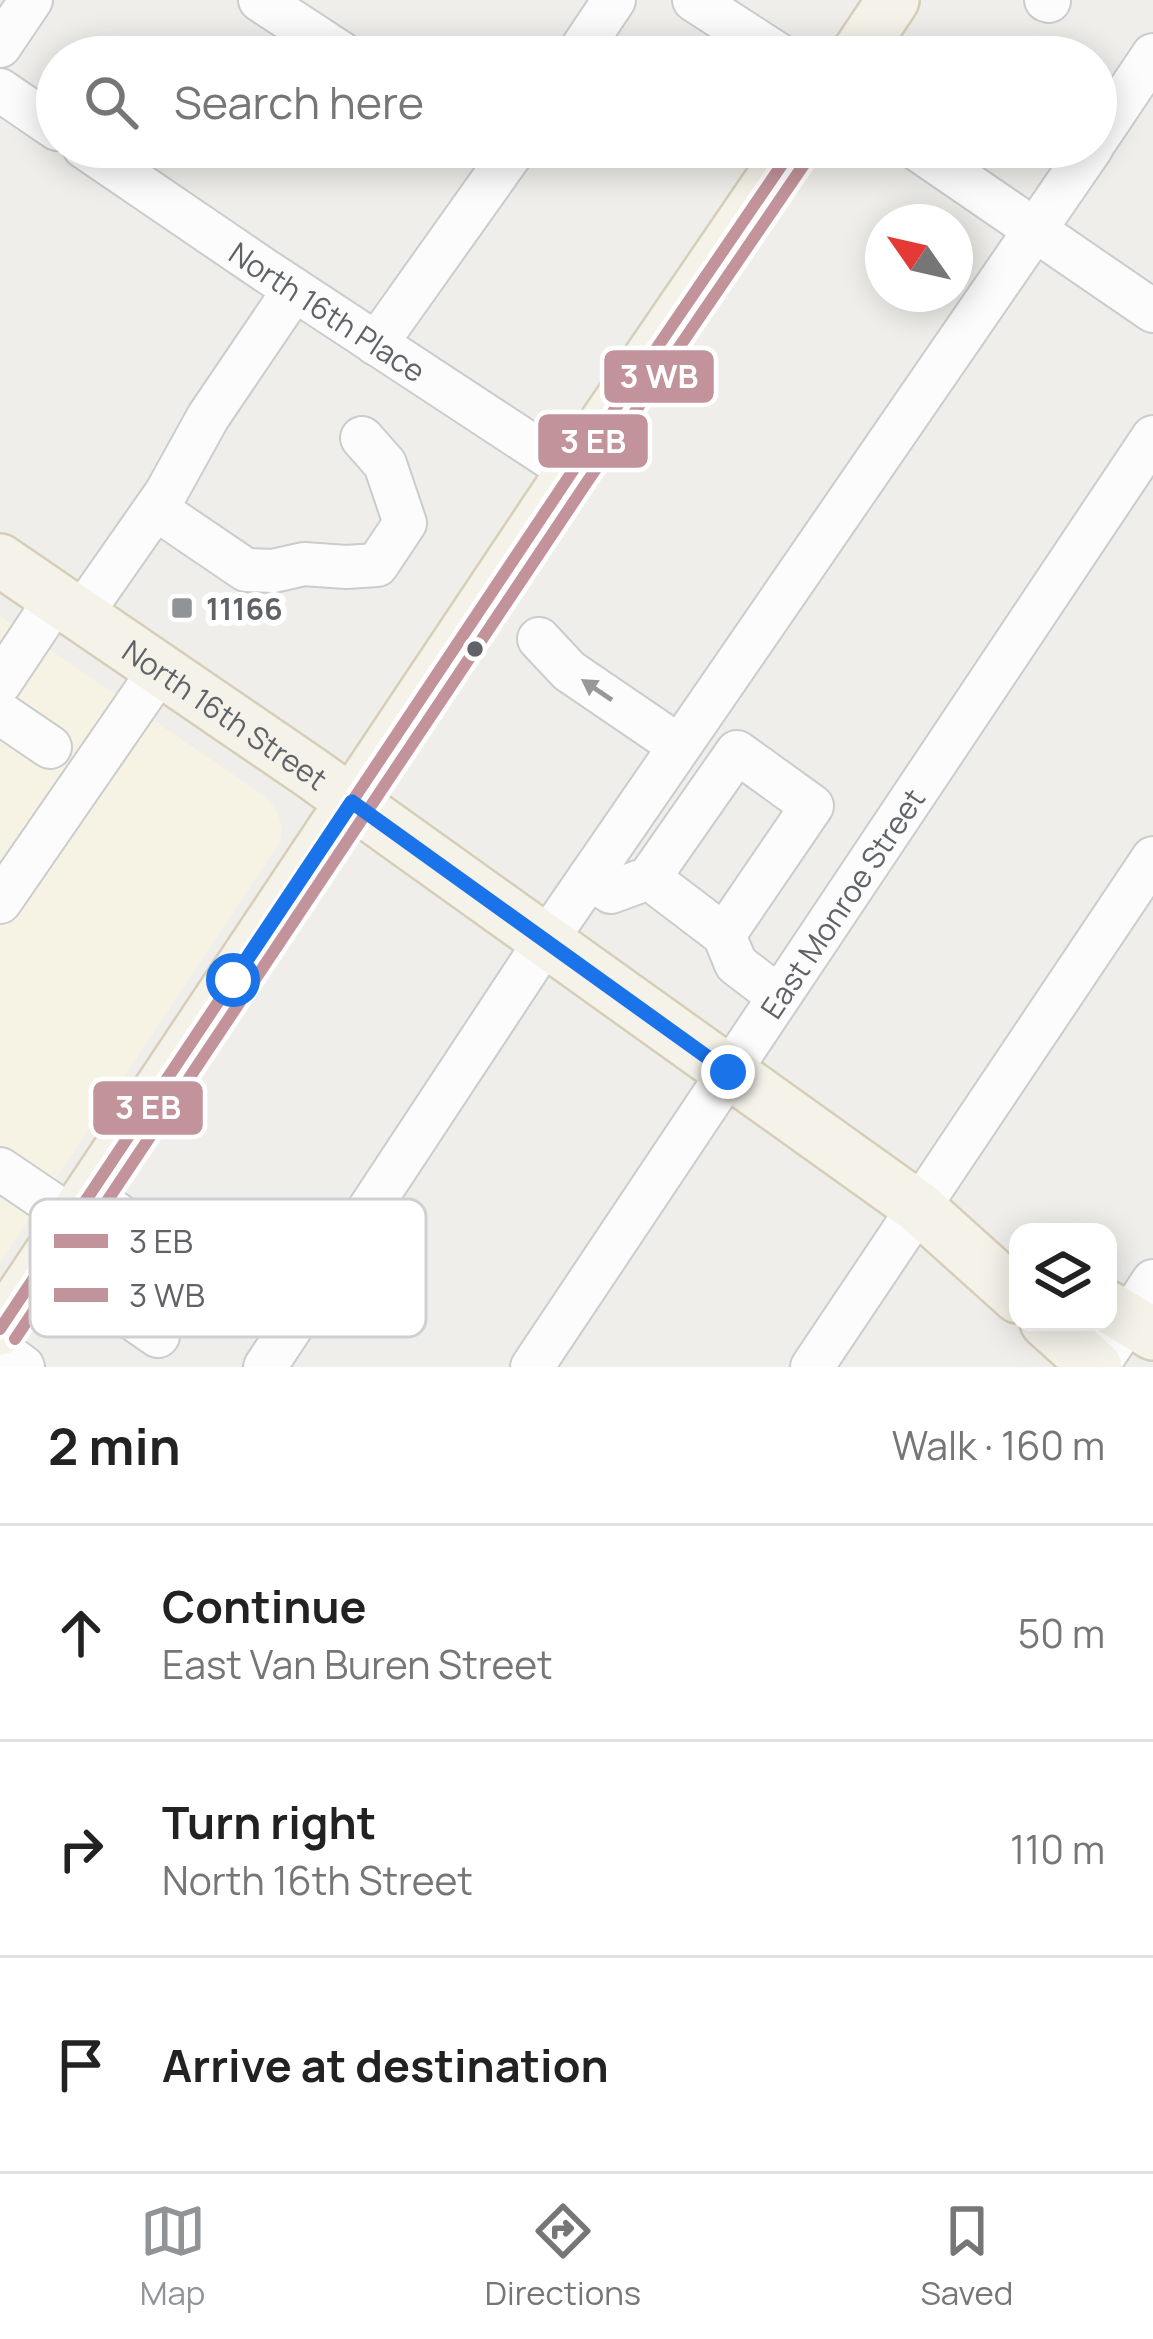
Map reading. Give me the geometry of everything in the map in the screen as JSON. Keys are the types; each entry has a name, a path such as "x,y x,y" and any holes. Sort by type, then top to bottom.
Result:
{"main road":[{"path":"869,36 893,0"},
{"path":"87,1199 780,168"},
{"name":"North 16th Street","path":"0,560 352,802 918,1207 1009,1289"},
{"name":"North 16th Street","path":"918,1207 1009,1254"},
{"path":"0,1329 30,1284"},
{"path":"1056,1331 1097,1367"}],"street":[{"path":"0,46 31,0"},
{"path":"260,0 315,36"},
{"path":"590,36 614,0"},
{"path":"694,0 750,36"},
{"path":"1117,110 1153,56"},
{"path":"0,90 36,115"},
{"name":"North 16th Place","path":"115,168 572,472"},
{"path":"376,344 492,168"},
{"path":"944,168 1153,311"},
{"path":"376,1199 545,942 1078,168"},
{"path":"0,682 156,508 208,417 294,290"},
{"name":"East Monroe Street","path":"532,1367 1153,437"},
{"path":"156,508 246,570 273,571 304,564 377,566 405,523 385,464 362,438"},
{"path":"539,639 568,670 660,733"},
{"path":"4,889 160,670"},
{"path":"0,713 50,747"},
{"path":"589,878 611,892 649,878 737,752 812,806 724,935"},
{"path":"812,1367 1153,858"},
{"path":"649,878 724,935 736,964 778,996"},
{"path":"0,1168 65,1199"},
{"path":"1097,1367 1136,1310"},
{"path":"265,1367 285,1337"},
{"path":"0,1350 23,1367"}],"shaded area":[{"path":"0,616 263,795 275,807 282,827 280,842 43,1199 30,1199 30,1218 0,1263"}],"transit line":[{"path":"87,1199 780,168"},
{"path":"108,1199 801,168"},
{"path":"0,1329 30,1284"},
{"path":"15,1339 30,1317"}],"place":[{"name":"11166","path":"182,608"}],"route":[{"path":"233,980 352,802 728,1072"}]}
